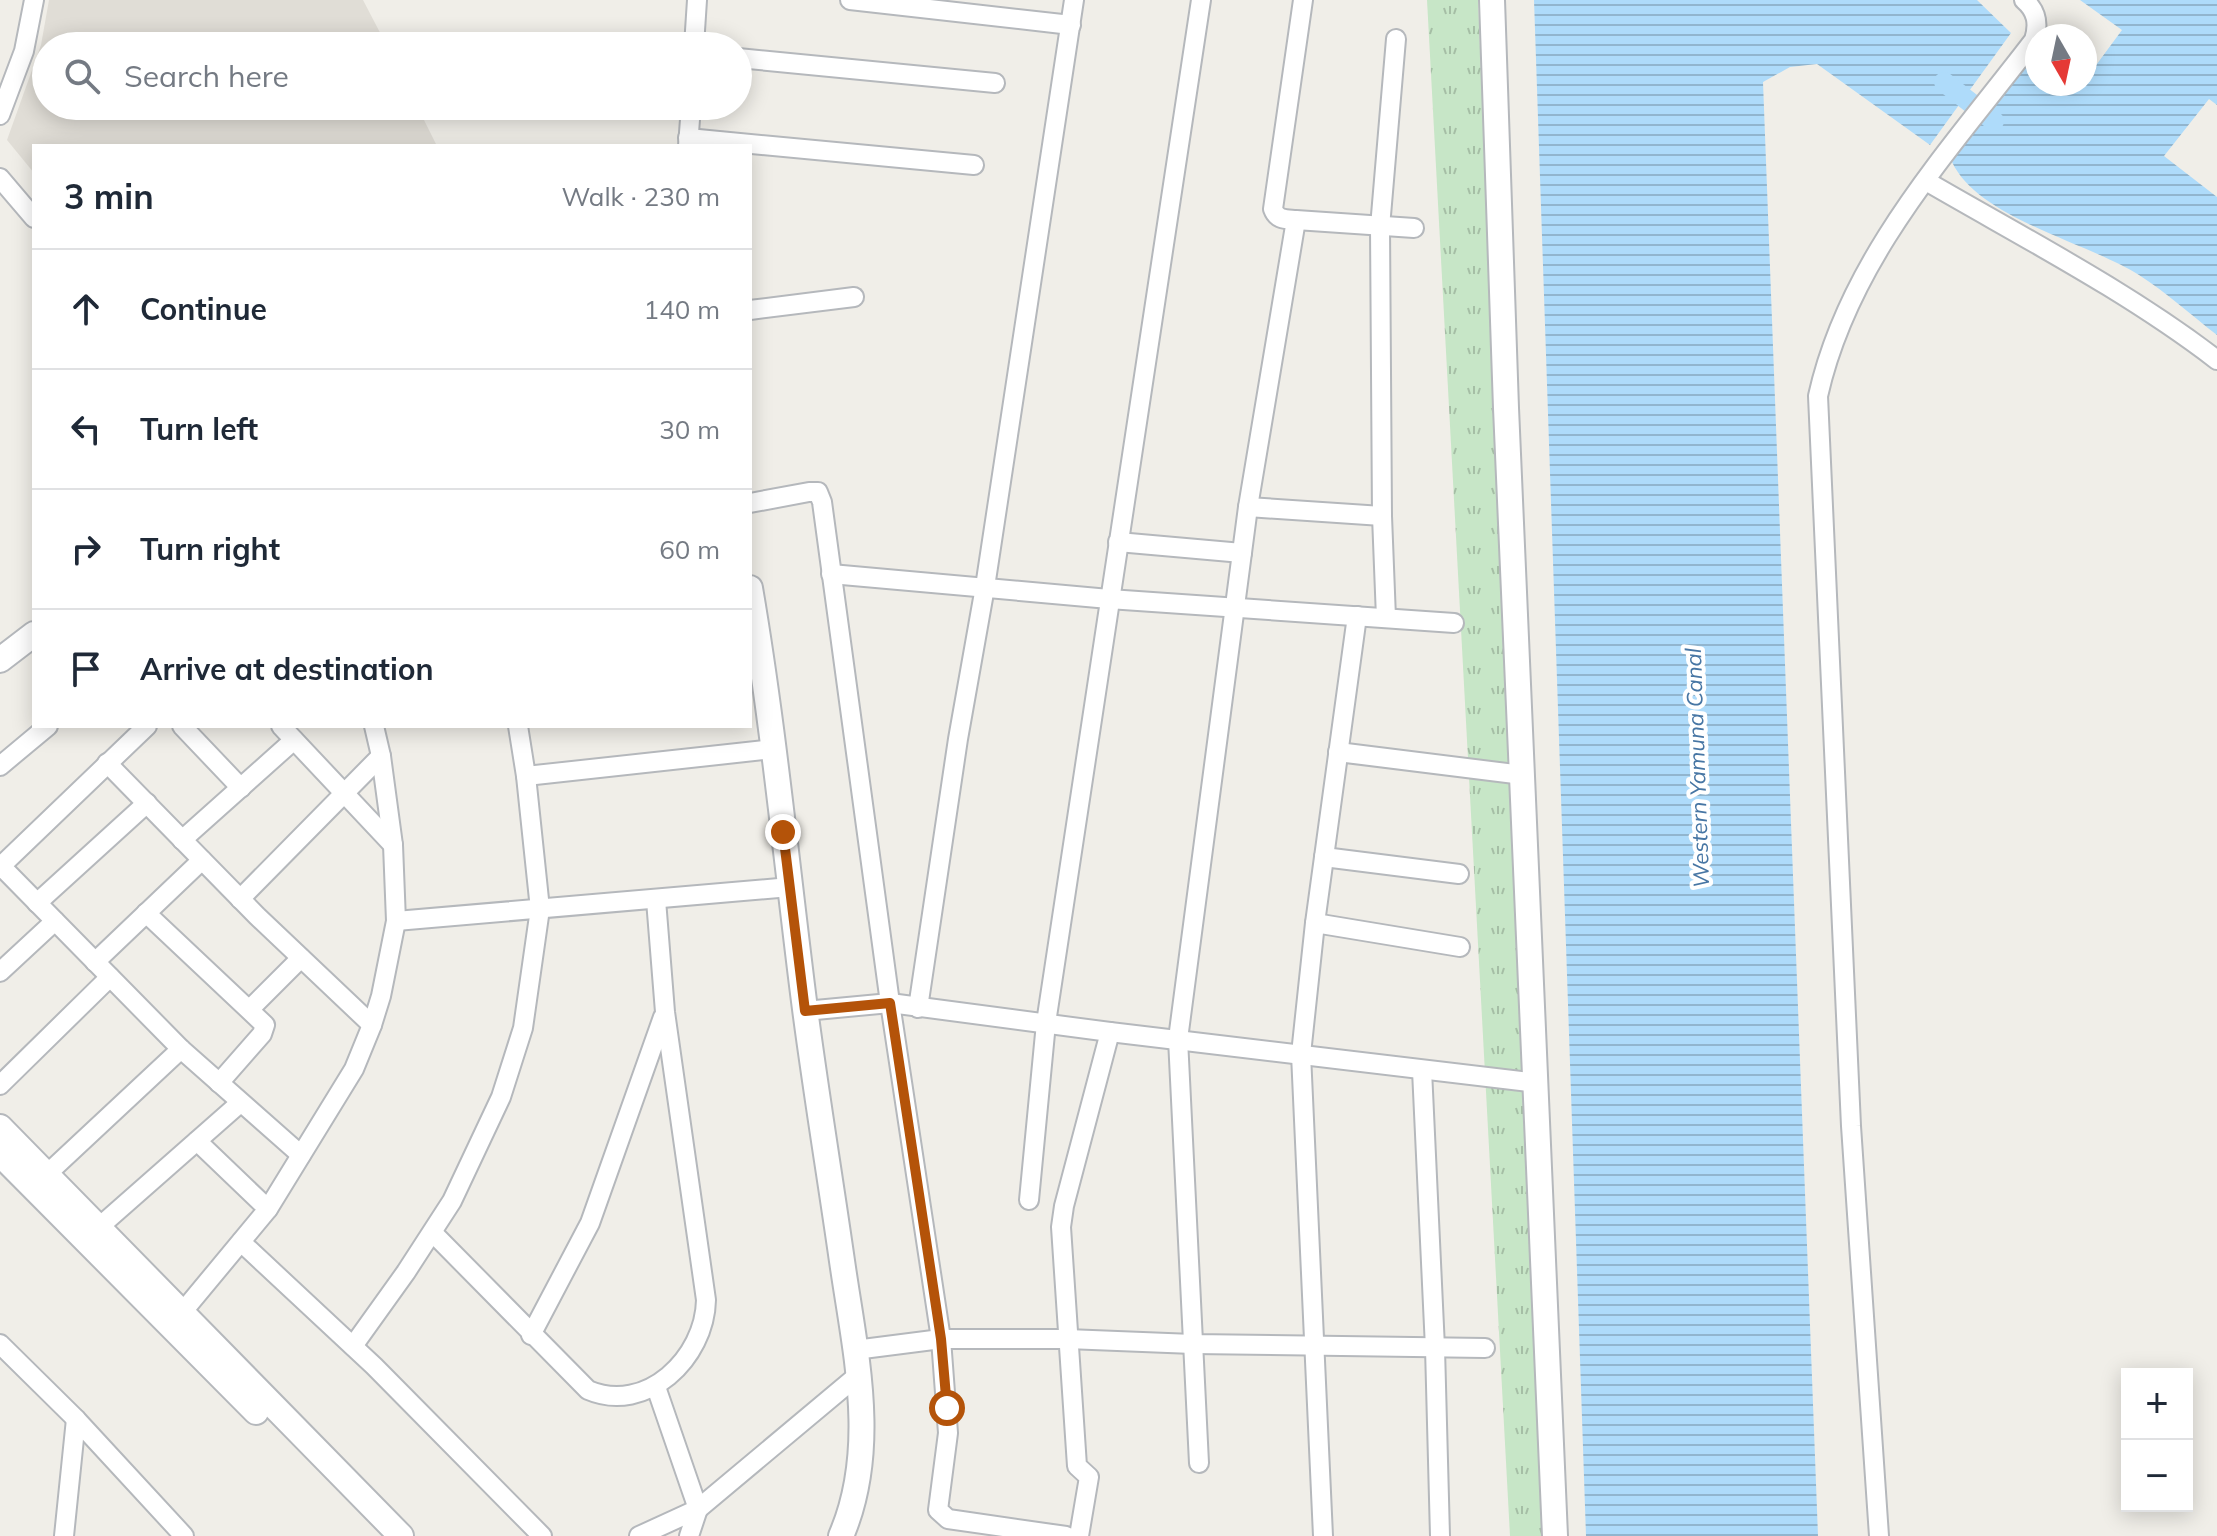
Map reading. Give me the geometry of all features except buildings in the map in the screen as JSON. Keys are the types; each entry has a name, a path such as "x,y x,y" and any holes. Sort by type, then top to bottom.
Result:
{"street":[{"path":"0,115 4,93 24,51 34,0"},
{"path":"695,32 697,0"},
{"path":"850,0 944,5 1071,25"},
{"path":"918,1008 1074,0"},
{"path":"1029,1200 1046,1023 1201,0"},
{"path":"1303,0 1273,209 1279,218 1414,228"},
{"path":"1492,0 1506,408 1555,1536"},
{"path":"1879,1536 1851,1126 1818,396 1826,362 1861,280 1880,246 2034,40 2037,19 2033,8 2024,0"},
{"path":"1386,618 1382,516 1380,227 1396,39"},
{"path":"752,59 995,83"},
{"path":"690,120 688,142 713,144"},
{"path":"752,147 974,165"},
{"path":"0,178 32,216"},
{"path":"1926,181 2110,289 2190,339 2217,360"},
{"path":"1199,1463 1178,1039 1248,507 1296,220"},
{"path":"752,310 854,297"},
{"path":"752,503 818,492 822,502 890,1003 941,1339 948,1433 938,1510 948,1519 1066,1536"},
{"path":"1248,507 1382,516"},
{"path":"1118,542 1242,553"},
{"path":"831,574 1109,599 1454,623"},
{"path":"1323,1536 1301,1054 1315,923 1357,616"},
{"path":"753,619 773,749 805,1011 855,1350 863,1451 857,1488 841,1536"},
{"path":"2,655 32,635"},
{"path":"0,766 46,728"},
{"path":"145,728 0,866 181,1049 301,1155"},
{"path":"184,728 241,788"},
{"path":"283,728 393,845"},
{"path":"176,1319 268,1209 354,1069 372,1025 396,921 393,845 374,728"},
{"path":"353,1346 433,1233 471,1165 501,1097 523,1028 540,909 518,728"},
{"path":"182,840 294,740"},
{"path":"526,776 773,749"},
{"path":"1338,752 1523,775"},
{"path":"240,899 381,756"},
{"path":"107,763 240,899 372,1025"},
{"path":"37,903 147,803"},
{"path":"1324,857 1459,874"},
{"path":"95,962 202,860"},
{"path":"396,921 790,887"},
{"path":"433,1233 588,1390 615,1398 656,1387 695,1345 705,1316 706,1300 665,1012 656,900"},
{"path":"146,913 260,1018 266,1030 219,1083"},
{"path":"0,972 55,921"},
{"path":"1315,923 1460,947"},
{"path":"250,1009 301,958"},
{"path":"0,1085 110,977"},
{"path":"805,1011 890,1003 1537,1083"},
{"path":"531,1335 590,1223 665,1012"},
{"path":"1079,1536 1089,1477 1077,1466 1062,1241 1064,1206 1110,1032"},
{"path":"46,1175 181,1049"},
{"path":"1422,1070 1440,1536"},
{"path":"98,1228 240,1103"},
{"path":"0,1127 98,1228 176,1319 378,1536"},
{"path":"197,1141 268,1209"},
{"path":"0,1154 401,1536"},
{"path":"241,1242 353,1346 542,1536"},
{"path":"855,1350 941,1339 1485,1348"},
{"path":"0,1344 76,1419 184,1536"},
{"path":"639,1536 698,1509 857,1376"},
{"path":"656,1387 698,1509 689,1536"},
{"path":"64,1536 76,1419"}],"shaded area":[{"path":"49,0 363,0 380,32 43,32"},
{"path":"32,70 32,120 424,120 436,144 32,144 32,171 7,140"}],"green space":[{"path":"1427,0 1478,0 1543,1536 1510,1536"}],"water":[{"name":"Western Yamuna Canal","path":"1534,0 1977,0 2011,33 1930,145 1817,64 1790,67 1763,82 1818,1536 1586,1536"},
{"path":"2080,0 2217,0 2217,105 2209,99 2164,156 2217,197 2217,335 2139,275 2036,228 1985,199 1966,182 1952,162 2025,61 2025,96 2097,96 2097,64 2122,30"}],"waterway":[{"path":"1944,82 1994,121"}],"route":[{"path":"783,832 805,1011 890,1003 941,1339 947,1408"}]}
